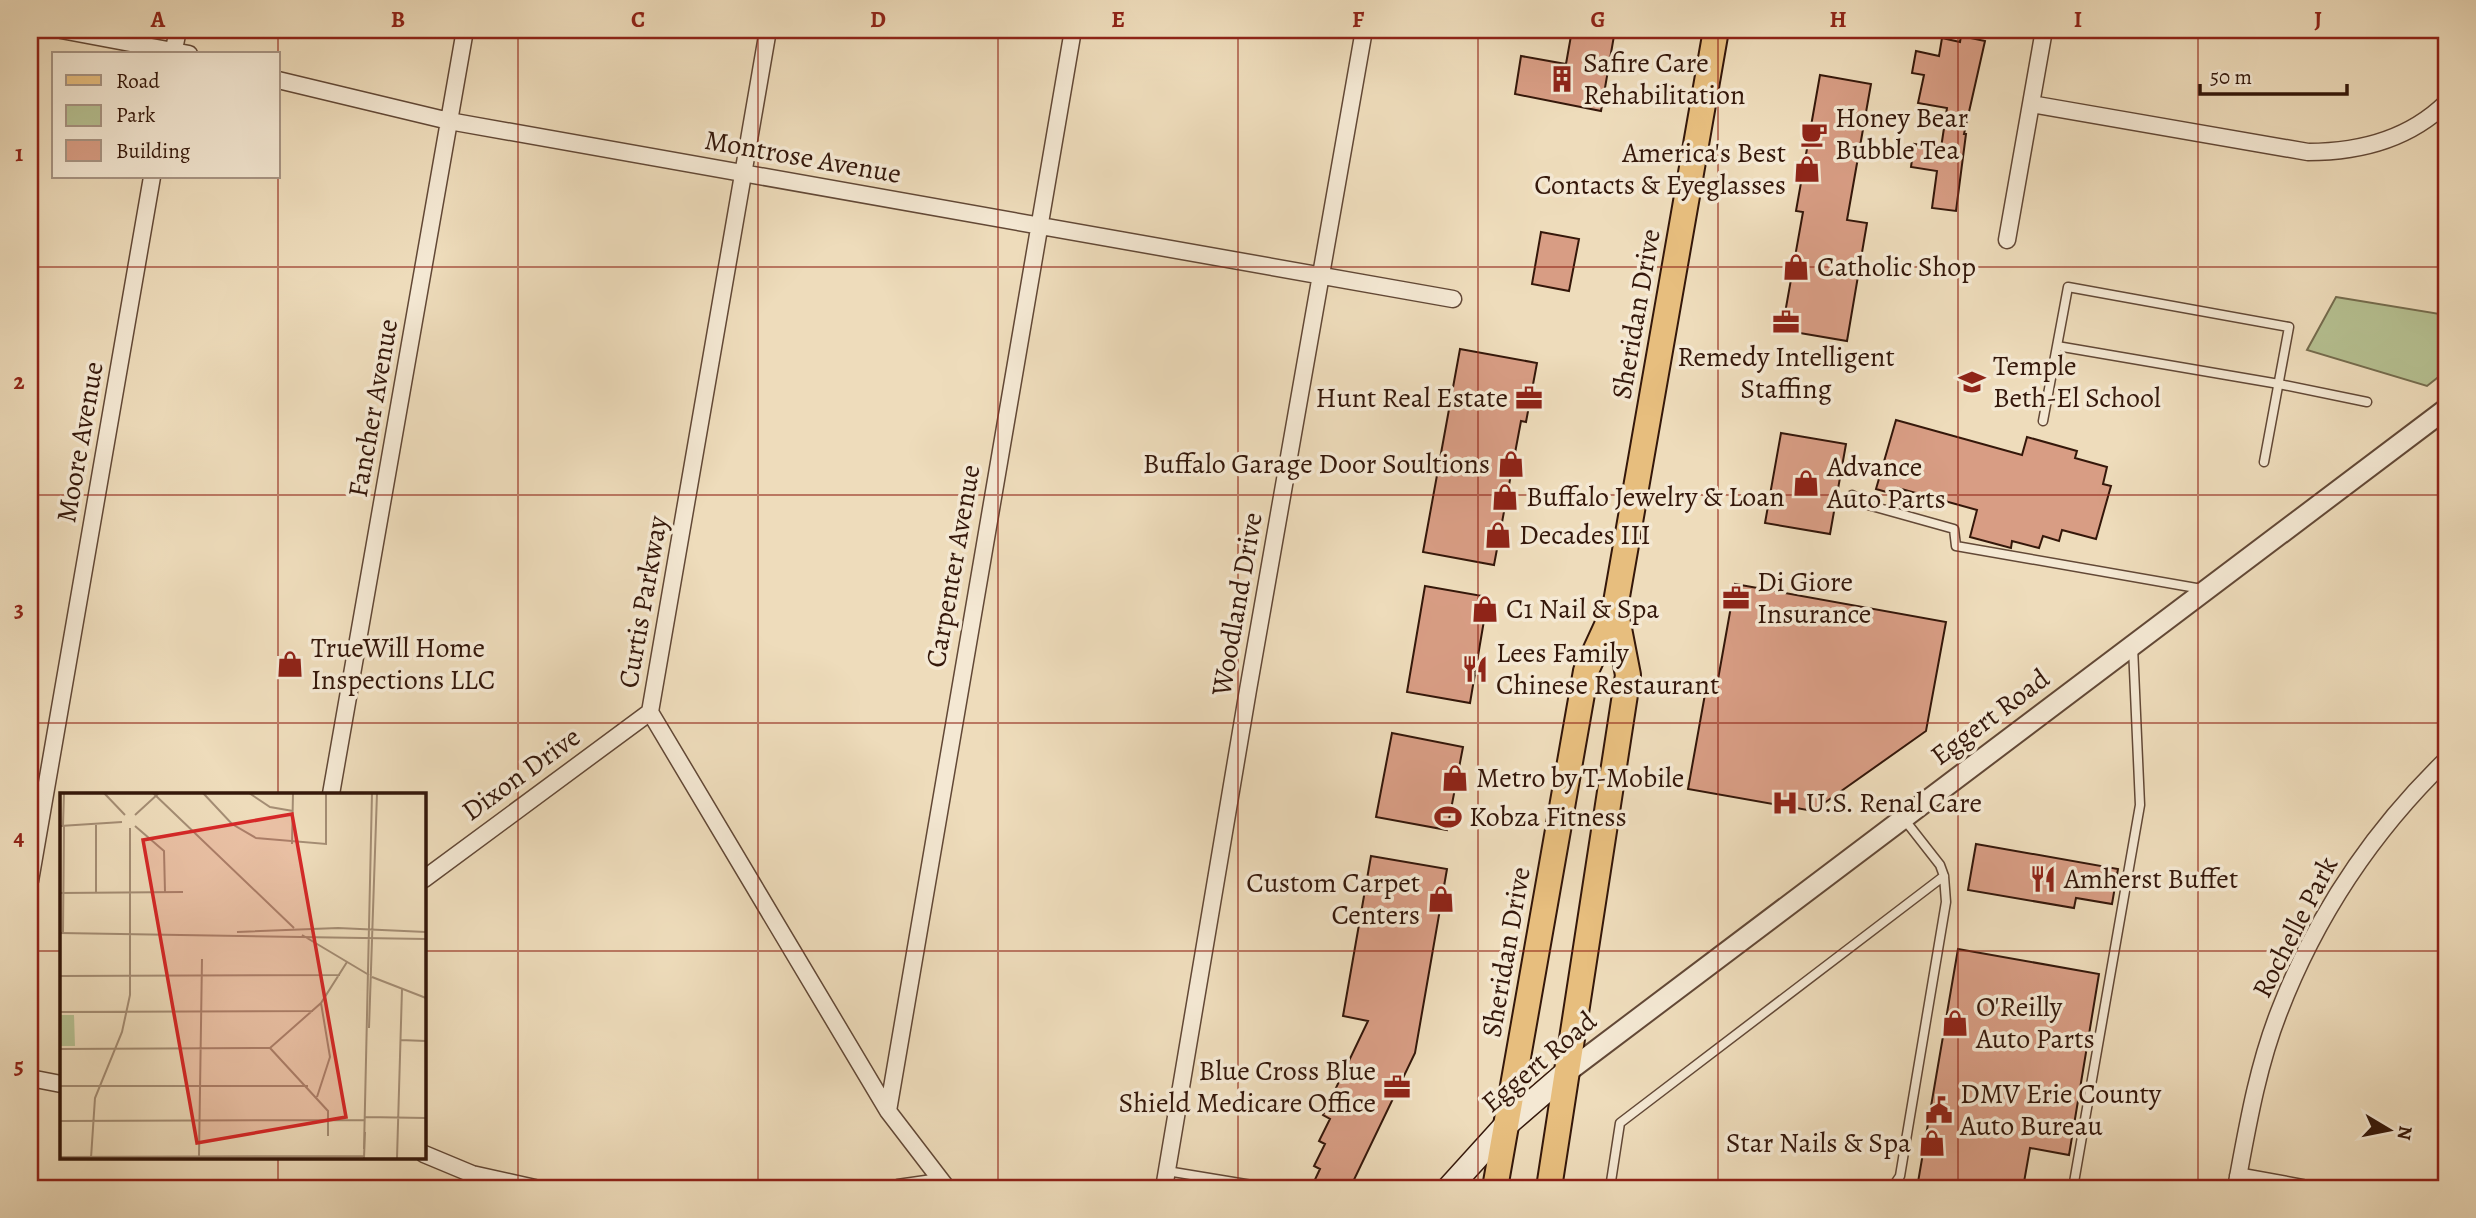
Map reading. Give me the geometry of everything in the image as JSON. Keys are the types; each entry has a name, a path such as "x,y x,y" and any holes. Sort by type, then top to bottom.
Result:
{"main road":[{"name":"Sheridan Drive","path":"1495,1188 1586,671 1615,608 1716,30"},
{"name":"Sheridan Drive","path":"1549,1188 1628,675 1615,608"},
{"name":"Eggert Road","path":"1449,1188 1507,1124 1566,1073"}],"street":[{"path":"61,30 174,52"},
{"path":"178,30 179,52"},
{"name":"Fancher Avenue","path":"331,793 464,30"},
{"name":"Curtis Parkway","path":"768,30 650,712 888,1111 944,1185"},
{"name":"Carpenter Avenue","path":"888,1111 1073,30"},
{"name":"Woodland Drive","path":"1164,1188 1364,30"},
{"path":"2007,240 2043,30"},
{"name":"Montrose Avenue","path":"280,80 449,121 1453,299"},
{"path":"2031,104 2308,152 2339,152 2392,139 2414,128 2446,103"},
{"name":"Moore Avenue","path":"30,881 152,178"},
{"name":"Eggert Road","path":"1566,1073 2446,409"},
{"name":"Dixon Drive","path":"425,878 650,712"},
{"name":"Rochelle Park","path":"2237,1182 2251,1109 2274,1026 2305,952 2361,857 2392,818 2446,760"},
{"path":"30,1079 60,1084"},
{"path":"425,1154 472,1174 535,1188"},
{"path":"2237,1182 2304,1188"},
{"path":"898,1188 944,1185"}],"lane":[{"path":"2043,421 2068,287 2289,327 2264,462"},
{"path":"2057,346 2367,402"},
{"path":"1852,495 1868,505 1954,529 1956,546 2208,590"},
{"path":"2073,1188 2140,805 2133,647"},
{"path":"1892,1188 1900,1176 1946,902 1944,876 1940,865 1904,819"},
{"path":"1610,1188 1620,1123 1944,876"},
{"path":"1167,1171 1270,1188"}],"green space":[{"path":"2336,297 2446,315 2446,371 2427,386 2307,350"}],"building":[{"name":"Safire Care Rehabilitation","path":"1572,30 1615,30 1601,111 1515,94 1521,56 1566,64"},
{"path":"1961,36 1985,41 1964,134 1956,211 1932,208 1937,171 1911,167 1914,144 1941,148 1947,108 1918,103 1924,75 1912,73 1916,51 1939,56 1942,38 1960,42"},
{"path":"1820,75 1871,84 1847,220 1867,223 1847,341 1782,330 1803,212 1796,211"},
{"path":"1541,232 1579,239 1569,291 1532,284"},
{"path":"1460,349 1537,363 1526,422 1521,421 1494,565 1423,552"},
{"path":"1896,420 2022,455 2027,437 2077,451 2075,458 2107,467 2103,484 2111,486 2096,539 2062,530 2059,541 2043,536 2039,548 2012,541 2011,548 1970,537 1977,510 1898,488 1897,495 1876,489"},
{"name":"Advance Auto Parts","path":"1781,433 1846,444 1830,534 1765,523"},
{"path":"1735,584 1946,622 1926,731 1813,811 1688,789 1707,683 1717,685"},
{"path":"1425,586 1488,597 1470,703 1407,692"},
{"path":"1392,733 1463,747 1447,830 1376,817"},
{"name":"Amherst Buffet","path":"1976,844 2118,869 2112,904 2076,898 2074,908 1968,890"},
{"path":"1371,856 1447,869 1415,1053 1350,1188 1311,1188 1320,1169 1314,1166 1325,1144 1319,1141 1330,1119 1323,1115 1368,1021 1343,1016"},
{"path":"1958,949 2099,974 2069,1155 2030,1148 2023,1188 1917,1188"}],"place":[{"name":"Safire Care Rehabilitation","path":"1562,79"},
{"name":"Honey Bear Bubble Tea","path":"1814,134"},
{"name":"America's Best Contacts & Eyeglasses","path":"1807,169"},
{"name":"Catholic Shop","path":"1796,267"},
{"name":"Remedy Intelligent Staffing","path":"1786,322"},
{"name":"Temple Beth-El School","path":"1972,382"},
{"name":"Hunt Real Estate","path":"1529,398"},
{"name":"Buffalo Garage Door Soultions","path":"1511,464"},
{"name":"Advance Auto Parts","path":"1806,483"},
{"name":"Buffalo Jewelry & Loan","path":"1505,497"},
{"name":"Decades III","path":"1498,535"},
{"name":"Di Giore Insurance","path":"1736,598"},
{"name":"C1 Nail & Spa","path":"1485,609"},
{"name":"TrueWill Home Inspections LLC","path":"290,664"},
{"name":"Lees Family Chinese Restaurant","path":"1475,669"},
{"name":"Metro by T-Mobile","path":"1455,778"},
{"name":"U.S. Renal Care","path":"1785,803"},
{"name":"Kobza Fitness","path":"1448,817"},
{"name":"Amherst Buffet","path":"2043,879"},
{"name":"Custom Carpet Centers","path":"1441,899"},
{"name":"O'Reilly Auto Parts","path":"1955,1023"},
{"name":"Blue Cross Blue Shield Medicare Office","path":"1397,1087"},
{"name":"DMV Erie County Auto Bureau","path":"1939,1110"},
{"name":"Star Nails & Spa","path":"1932,1143"}]}
